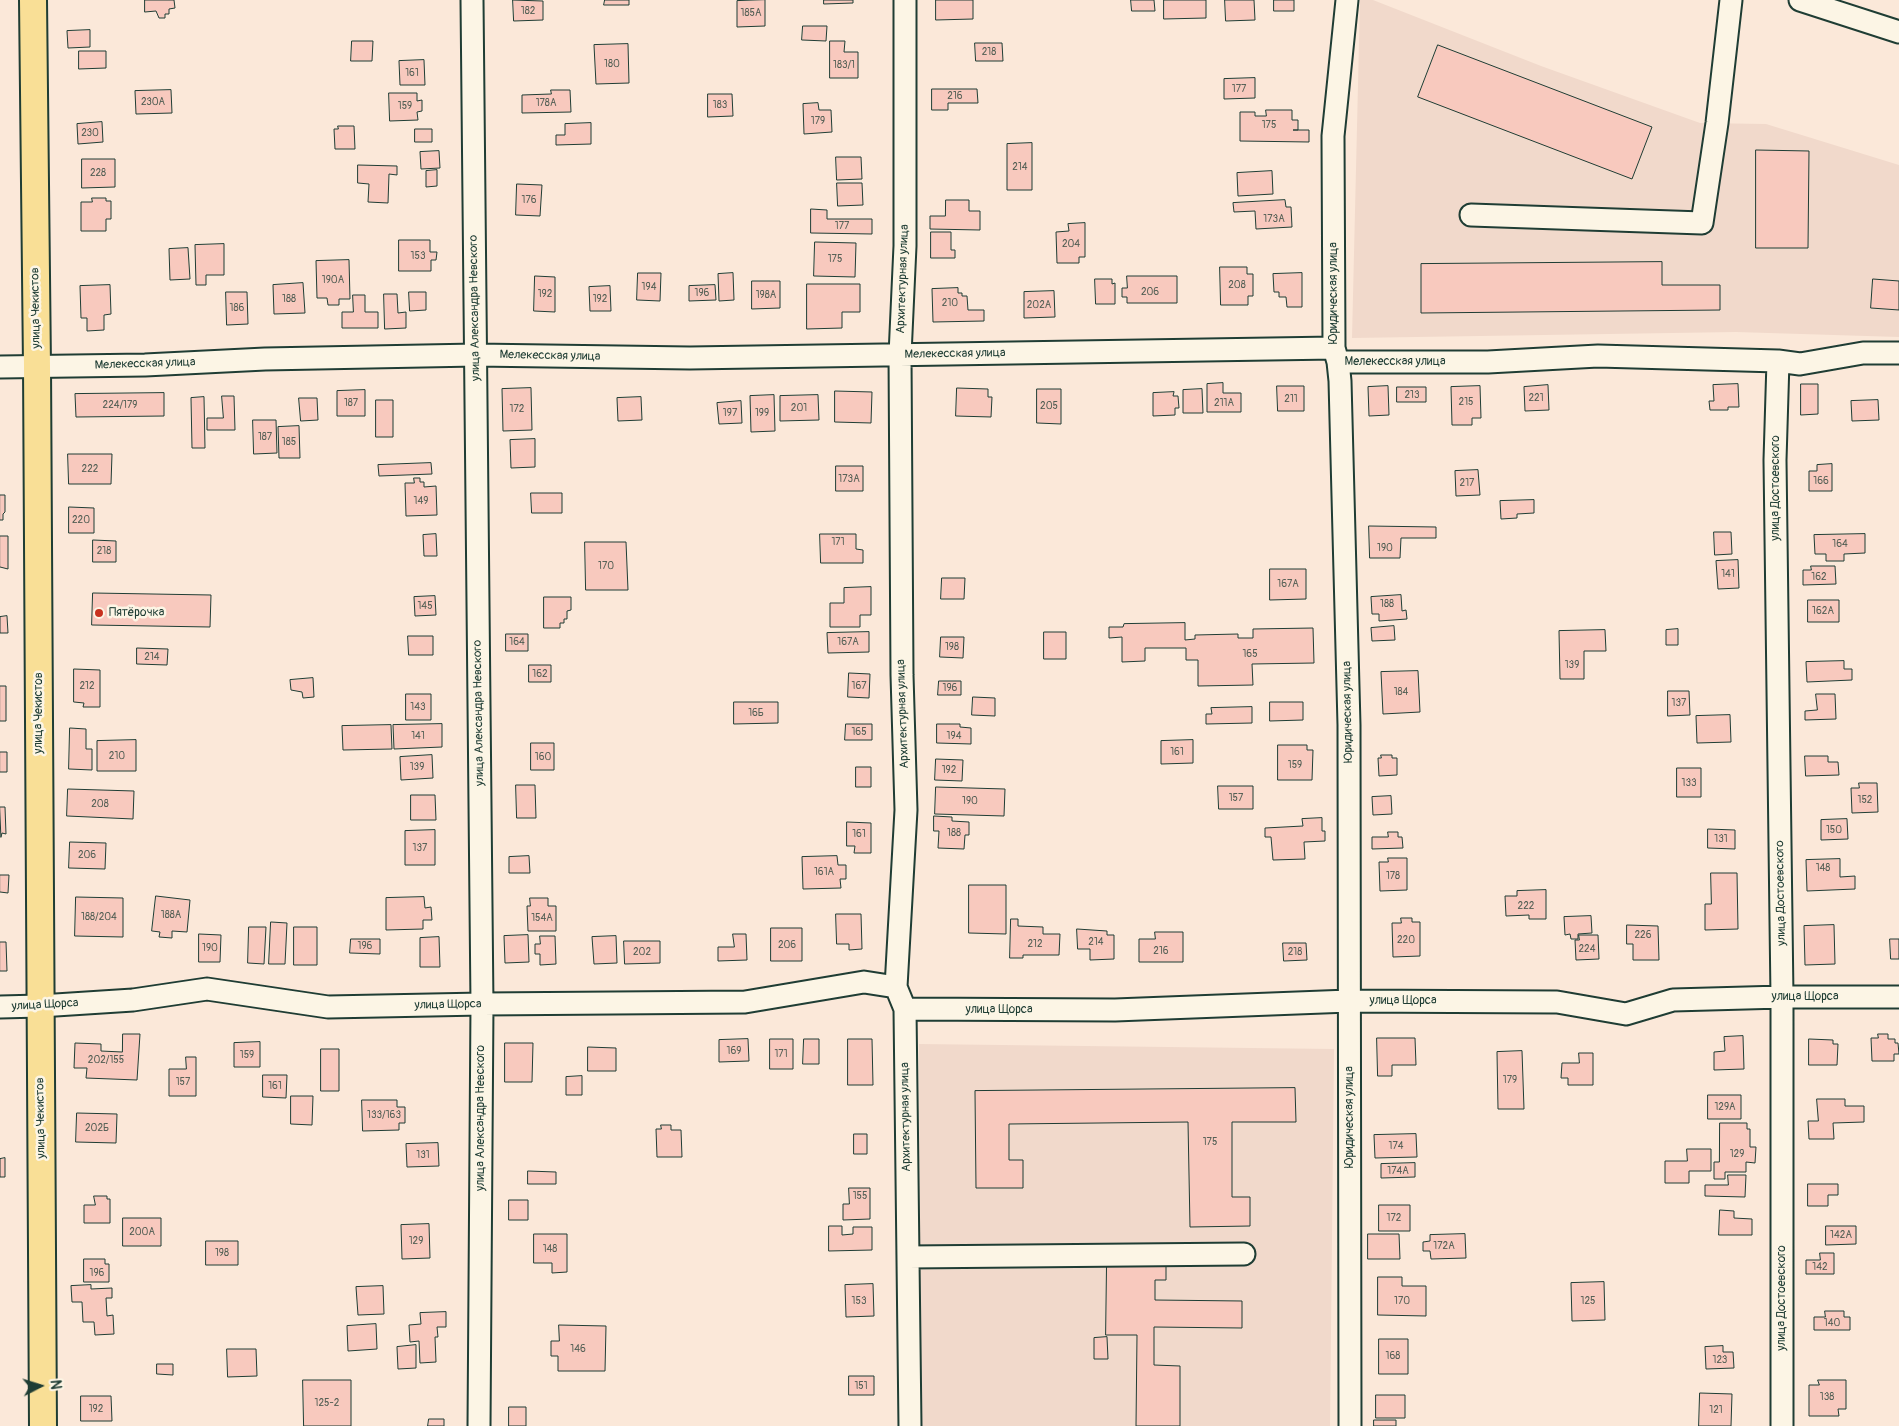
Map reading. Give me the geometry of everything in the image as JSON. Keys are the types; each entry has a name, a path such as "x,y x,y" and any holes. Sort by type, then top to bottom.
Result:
{"main road":[{"name":"улица Чекистов","path":"33,0 44,1426"}],"street":[{"name":"улица Александра Невского","path":"472,0 482,1004 479,1426"},
{"name":"Архитектурная улица","path":"905,0 905,246 900,355 902,675 906,810 896,987 905,1009 910,1426"},
{"name":"Юридическая улица","path":"1347,0 1333,136 1336,355 1340,381 1349,725 1350,1426"},
{"path":"1471,215 1702,223 1717,124 1731,0"},
{"path":"1800,0 1899,32"},
{"name":"Мелекесская улица","path":"0,367 144,365 265,359 476,354 690,358 900,355 1336,355 1488,362 1598,356 1778,361 1800,364 1862,353 1899,353"},
{"name":"улица Достоевского","path":"1778,361 1775,460 1782,997 1782,1426"},
{"name":"улица Щорса","path":"0,1007 133,1000 207,989 328,1007 744,1002 864,982 896,987"},
{"name":"улица Щорса","path":"905,1009 1114,1010 1349,1001 1557,1002 1626,1014 1673,1000 1782,997 1899,997"},
{"path":"908,1257 1244,1254"}],"shaded area":[{"path":"1360,0 1373,0 1541,66 1700,123 1766,124 1899,165 1899,337 1736,332 1352,338"},
{"path":"919,1044 1334,1049 1330,1426 920,1426"}],"building":[{"path":"145,0 174,0 175,8 169,9 169,14 165,14 165,18 159,18 156,11 145,12"},
{"path":"513,0 543,1 543,20 514,21"},
{"path":"605,0 629,0 629,5 604,5"},
{"path":"765,0 765,26 737,27 737,1"},
{"path":"824,0 853,0 853,3 824,4"},
{"path":"936,0 973,0 973,19 936,20"},
{"path":"1131,0 1154,0 1155,11 1132,11"},
{"path":"1164,0 1206,0 1206,18 1164,19"},
{"path":"1225,0 1254,0 1255,20 1226,21"},
{"path":"1274,0 1294,0 1294,11 1274,11"},
{"path":"803,26 827,26 826,41 802,40"},
{"path":"90,30 90,47 68,48 67,31"},
{"path":"352,41 373,41 372,61 351,61"},
{"path":"830,41 845,41 844,52 858,52 858,78 830,78"},
{"path":"975,43 1002,43 1003,61 976,61"},
{"path":"628,44 629,83 596,84 594,45"},
{"path":"1438,45 1652,127 1632,179 1418,97"},
{"path":"79,51 106,51 106,68 79,69"},
{"path":"424,60 425,85 400,85 399,61"},
{"path":"1255,78 1255,98 1224,99 1224,79"},
{"path":"932,89 977,89 978,103 948,103 948,110 932,110"},
{"path":"171,90 172,113 136,114 135,91"},
{"path":"551,90 570,90 571,112 522,113 522,95 551,94"},
{"path":"389,93 417,93 417,101 422,100 422,111 417,112 418,120 390,121"},
{"path":"708,94 732,94 733,116 708,117"},
{"path":"818,103 819,110 831,110 832,132 804,134 803,104"},
{"path":"1266,110 1292,110 1292,120 1298,120 1298,130 1309,130 1309,142 1240,141 1240,112 1255,112 1255,116 1266,116"},
{"path":"102,122 103,142 78,144 77,124"},
{"path":"591,123 591,144 556,145 556,135 565,135 565,124"},
{"path":"338,126 354,126 355,149 335,149 334,129 338,129"},
{"path":"415,129 432,129 432,142 415,142"},
{"path":"1032,143 1032,190 1007,190 1007,144"},
{"path":"1756,150 1809,151 1808,248 1756,248"},
{"path":"439,151 440,168 421,169 420,152"},
{"path":"836,157 861,157 862,179 837,180"},
{"path":"82,159 115,159 115,187 82,188"},
{"path":"358,165 397,166 397,175 389,174 388,203 368,202 369,184 358,183"},
{"path":"437,170 437,186 426,187 426,171"},
{"path":"1272,171 1273,194 1238,196 1237,173"},
{"path":"837,183 862,183 863,205 838,206"},
{"path":"517,184 542,185 540,216 516,215"},
{"path":"92,198 106,198 106,201 111,201 111,219 106,219 106,231 81,231 81,202 92,202"},
{"path":"946,200 969,200 969,211 980,211 980,230 930,229 930,216 945,216"},
{"path":"1285,200 1286,207 1291,207 1292,227 1256,229 1255,211 1234,212 1233,203"},
{"path":"811,209 827,210 827,219 872,219 872,234 811,233"},
{"path":"1085,223 1085,257 1079,257 1079,263 1057,263 1056,232 1069,231 1068,224"},
{"path":"931,232 951,232 951,250 955,250 955,258 931,258"},
{"path":"399,240 430,240 430,252 437,252 436,260 431,260 431,271 399,271"},
{"path":"815,242 856,243 855,277 814,276"},
{"path":"224,244 224,275 206,275 206,285 196,285 195,245"},
{"path":"188,248 190,279 170,280 169,249"},
{"path":"349,260 350,299 339,299 339,305 328,305 327,298 317,298 316,261"},
{"path":"1662,262 1662,285 1720,285 1720,310 1421,313 1421,264"},
{"path":"1220,267 1247,267 1247,274 1253,274 1253,296 1248,296 1248,305 1221,305"},
{"path":"638,273 661,273 660,301 637,300"},
{"path":"733,273 734,300 719,301 718,274"},
{"path":"1302,273 1302,307 1287,307 1286,297 1279,297 1279,292 1274,292 1273,274"},
{"path":"535,276 555,277 555,312 534,311"},
{"path":"1127,276 1177,276 1177,303 1127,303 1127,297 1122,297 1122,288 1127,288"},
{"path":"1095,279 1112,279 1112,284 1115,283 1115,304 1096,304"},
{"path":"1873,279 1899,281 1899,310 1871,308"},
{"path":"752,281 780,281 780,308 752,309"},
{"path":"303,283 305,313 274,314 273,285"},
{"path":"807,284 860,284 860,312 842,312 842,328 807,329"},
{"path":"110,285 111,314 104,315 104,330 87,331 87,318 81,318 80,286"},
{"path":"715,285 716,300 689,301 689,286"},
{"path":"610,286 611,311 590,311 589,287"},
{"path":"958,288 958,293 962,293 962,296 967,296 968,310 984,310 984,321 933,322 932,289"},
{"path":"1054,291 1055,317 1024,318 1024,292"},
{"path":"226,292 247,292 248,324 227,325"},
{"path":"409,292 426,292 426,310 410,311"},
{"path":"384,294 397,294 398,313 406,312 406,328 385,329"},
{"path":"353,295 365,295 365,312 378,312 378,328 342,328 342,312 353,312"},
{"path":"1223,383 1223,393 1241,393 1241,412 1207,412 1207,384"},
{"path":"1738,384 1739,407 1728,407 1728,410 1710,410 1709,401 1714,401 1713,385"},
{"path":"1801,384 1818,384 1818,414 1801,415"},
{"path":"1548,385 1549,410 1525,411 1524,387"},
{"path":"1277,386 1304,386 1304,411 1278,411"},
{"path":"1388,386 1389,415 1369,416 1368,387"},
{"path":"1480,386 1481,418 1472,418 1472,425 1452,425 1451,387"},
{"path":"1397,387 1426,387 1426,402 1397,402"},
{"path":"531,388 532,430 503,431 502,389"},
{"path":"957,388 988,389 988,397 992,397 991,417 956,416"},
{"path":"1037,389 1061,389 1061,424 1037,423"},
{"path":"1202,389 1203,413 1183,413 1183,390"},
{"path":"365,390 365,416 337,416 337,391"},
{"path":"835,391 872,392 871,423 835,422"},
{"path":"1174,392 1173,396 1178,396 1179,408 1175,408 1175,415 1153,416 1153,393"},
{"path":"164,393 164,416 76,417 75,394"},
{"path":"774,395 775,431 751,432 750,396"},
{"path":"818,395 819,420 780,421 780,396"},
{"path":"222,396 234,396 235,430 207,430 207,418 223,418"},
{"path":"204,397 205,448 192,448 191,398"},
{"path":"641,397 642,420 618,421 617,398"},
{"path":"299,398 317,398 318,420 301,421"},
{"path":"376,400 393,400 393,437 376,437"},
{"path":"1878,400 1879,420 1852,421 1851,401"},
{"path":"741,401 742,423 719,424 717,403"},
{"path":"253,420 276,420 277,453 254,454"},
{"path":"299,426 300,458 279,458 278,427"},
{"path":"535,439 535,467 511,468 510,440"},
{"path":"68,454 112,454 111,484 69,484"},
{"path":"431,463 432,474 379,476 378,465"},
{"path":"1832,464 1832,491 1809,491 1809,471 1817,471 1817,465"},
{"path":"836,466 863,466 863,491 836,491"},
{"path":"1478,470 1480,495 1456,496 1455,471"},
{"path":"414,478 420,478 420,482 424,482 424,487 436,486 437,515 406,516 405,483 414,483"},
{"path":"531,493 562,493 562,513 532,513"},
{"path":"0,495 5,495 3,520 0,520"},
{"path":"1534,500 1534,513 1517,514 1517,518 1501,519 1500,501"},
{"path":"69,507 94,508 94,533 69,533"},
{"path":"1369,526 1436,527 1436,538 1401,538 1400,558 1370,558"},
{"path":"1714,532 1731,532 1732,554 1715,555"},
{"path":"436,534 437,556 424,556 423,535"},
{"path":"820,534 856,534 856,549 863,550 863,563 821,563"},
{"path":"1865,534 1865,553 1844,554 1844,561 1826,561 1826,554 1815,554 1814,535"},
{"path":"0,536 8,536 8,569 0,567"},
{"path":"93,540 116,541 116,562 93,562"},
{"path":"585,542 626,542 628,590 586,590"},
{"path":"1738,560 1739,588 1718,589 1716,561"},
{"path":"1811,566 1835,566 1836,584 1803,585 1803,570 1811,570"},
{"path":"1270,569 1306,569 1306,599 1270,600"},
{"path":"942,578 965,578 964,599 941,599"},
{"path":"871,587 871,615 860,615 860,627 830,627 830,603 844,603 844,588"},
{"path":"93,593 211,595 210,627 92,625"},
{"path":"1401,595 1402,611 1406,610 1407,619 1379,621 1379,614 1372,614 1371,597"},
{"path":"435,596 436,615 415,616 414,597"},
{"path":"544,597 571,597 571,610 567,611 567,619 564,619 564,623 560,623 560,628 544,628"},
{"path":"1808,600 1839,600 1839,622 1808,622"},
{"path":"7,616 8,633 0,633 0,617"},
{"path":"1185,623 1185,640 1195,639 1195,635 1238,634 1238,638 1253,638 1253,629 1313,628 1314,663 1252,664 1253,685 1198,686 1198,660 1186,660 1186,648 1145,648 1145,661 1122,662 1122,637 1109,638 1109,627 1123,627 1124,624"},
{"path":"1394,626 1395,640 1372,641 1371,628"},
{"path":"1678,629 1678,645 1666,645 1666,630"},
{"path":"1605,630 1606,651 1584,651 1584,679 1560,679 1559,631"},
{"path":"869,632 869,652 828,653 827,633"},
{"path":"1044,632 1066,632 1066,659 1044,659"},
{"path":"506,634 528,634 528,651 506,651"},
{"path":"408,636 433,636 433,655 409,655"},
{"path":"941,637 964,637 963,658 940,657"},
{"path":"137,648 168,649 167,665 137,664"},
{"path":"1844,661 1844,669 1852,669 1852,680 1807,682 1806,662"},
{"path":"529,665 551,665 551,682 529,682"},
{"path":"74,669 100,670 100,707 83,707 84,703 74,702"},
{"path":"1418,671 1420,712 1383,714 1381,672"},
{"path":"849,673 870,674 869,698 848,697"},
{"path":"313,678 314,697 303,698 302,692 291,690 290,680"},
{"path":"939,681 961,681 961,695 938,695"},
{"path":"0,686 6,686 6,721 0,721"},
{"path":"1668,691 1689,691 1690,715 1668,716"},
{"path":"406,694 431,694 431,720 406,720"},
{"path":"1816,694 1835,694 1836,719 1805,720 1805,711 1817,710"},
{"path":"973,697 995,698 995,716 972,715"},
{"path":"734,702 778,702 778,723 734,724"},
{"path":"1270,702 1303,702 1303,720 1270,721"},
{"path":"1252,707 1252,723 1206,724 1206,714 1212,714 1211,708"},
{"path":"1730,715 1731,742 1697,743 1696,716"},
{"path":"442,724 442,747 394,749 393,725"},
{"path":"846,724 872,724 872,740 845,740"},
{"path":"937,724 960,724 960,727 971,728 971,744 937,743"},
{"path":"391,725 392,749 343,750 342,726"},
{"path":"70,728 86,729 86,749 92,749 92,770 69,769"},
{"path":"136,740 136,771 97,771 97,741"},
{"path":"1193,740 1193,763 1161,764 1161,741"},
{"path":"531,743 554,743 554,770 531,770"},
{"path":"1278,745 1307,745 1307,750 1313,750 1312,780 1278,780"},
{"path":"0,752 7,752 7,772 0,772"},
{"path":"432,755 433,778 401,780 400,757"},
{"path":"1381,755 1392,755 1392,758 1397,758 1397,775 1379,776 1378,758 1381,758"},
{"path":"1805,756 1828,756 1828,762 1838,762 1839,775 1806,776"},
{"path":"936,759 963,760 962,781 935,780"},
{"path":"856,767 871,767 871,787 856,787"},
{"path":"1677,768 1701,768 1701,797 1677,797"},
{"path":"1859,783 1877,783 1878,812 1852,813 1851,788 1859,788"},
{"path":"516,785 535,785 536,818 517,818"},
{"path":"1218,786 1253,786 1253,809 1219,809"},
{"path":"936,787 1005,789 1004,816 935,814"},
{"path":"68,789 134,791 133,819 67,816"},
{"path":"411,795 435,795 436,820 411,820"},
{"path":"1391,796 1392,814 1373,815 1372,797"},
{"path":"0,807 5,807 6,834 2,833 1,837"},
{"path":"934,816 952,817 952,821 969,822 969,835 965,835 964,849 938,848 939,831 934,831"},
{"path":"1322,818 1322,831 1325,831 1325,841 1304,842 1305,859 1273,860 1271,837 1265,837 1265,828 1303,826 1302,819"},
{"path":"1847,819 1848,839 1821,840 1821,820"},
{"path":"847,822 871,823 871,853 854,853 855,846 847,846"},
{"path":"1708,829 1735,830 1735,849 1708,848"},
{"path":"435,830 435,865 405,865 405,831"},
{"path":"1388,832 1398,832 1398,837 1402,837 1403,848 1372,849 1372,837 1388,837"},
{"path":"70,842 106,843 105,869 69,868"},
{"path":"529,856 530,873 509,873 509,857"},
{"path":"837,856 838,865 846,865 846,879 840,879 841,888 803,889 802,857"},
{"path":"1388,858 1407,858 1407,890 1380,891 1379,862 1388,862"},
{"path":"1840,859 1840,877 1855,876 1855,889 1807,891 1806,860"},
{"path":"1711,873 1737,873 1738,929 1705,930 1705,904 1711,904"},
{"path":"0,875 9,875 8,893 0,892"},
{"path":"969,885 1006,885 1006,934 969,933"},
{"path":"1546,890 1546,919 1529,919 1529,915 1506,916 1505,896 1517,896 1517,891"},
{"path":"156,896 190,900 187,932 172,931 172,938 159,937 160,932 152,931"},
{"path":"76,897 123,898 123,937 75,936"},
{"path":"424,897 425,908 431,907 432,920 423,920 423,929 386,930 386,898"},
{"path":"530,898 548,898 548,906 556,906 556,931 528,931 527,906 530,906"},
{"path":"836,914 861,914 862,949 849,950 849,944 837,944"},
{"path":"1591,916 1592,933 1578,934 1578,939 1571,939 1570,934 1565,935 1564,917"},
{"path":"1401,918 1412,918 1412,922 1420,922 1420,956 1393,957 1392,923 1401,923"},
{"path":"1011,919 1018,919 1018,926 1043,927 1043,934 1060,934 1059,955 1023,955 1023,958 1010,958"},
{"path":"271,922 287,923 285,964 269,964"},
{"path":"1627,925 1658,926 1659,960 1633,960 1633,944 1627,944"},
{"path":"1834,925 1835,964 1805,965 1804,926"},
{"path":"249,927 266,927 264,964 248,963"},
{"path":"294,927 317,927 317,965 294,965"},
{"path":"771,928 802,928 802,961 771,961"},
{"path":"1077,929 1107,931 1107,935 1114,935 1114,959 1090,960 1090,949 1078,949"},
{"path":"1155,932 1183,932 1183,962 1139,962 1139,939 1155,939"},
{"path":"199,934 221,935 220,962 199,962"},
{"path":"733,934 746,934 747,960 718,961 718,947 734,947"},
{"path":"528,935 529,962 505,963 504,936"},
{"path":"1579,935 1598,935 1599,959 1576,960 1575,940 1579,940"},
{"path":"540,936 555,936 556,964 540,965 540,954 535,954 535,944 540,944"},
{"path":"616,936 617,963 594,964 592,937"},
{"path":"439,937 440,967 420,967 420,938"},
{"path":"351,939 380,939 380,954 350,953"},
{"path":"1890,939 1899,939 1899,959 1891,959"},
{"path":"624,941 660,941 660,963 625,964"},
{"path":"0,942 6,942 7,971 0,971"},
{"path":"1283,943 1306,943 1307,960 1284,961"},
{"path":"123,1034 140,1034 137,1080 86,1078 87,1068 74,1068 75,1043 101,1044 101,1051 122,1052"},
{"path":"1878,1034 1888,1034 1888,1039 1895,1039 1895,1043 1898,1043 1899,1054 1894,1054 1894,1061 1872,1061 1871,1038 1878,1038"},
{"path":"1743,1036 1744,1069 1714,1070 1714,1052 1725,1051 1724,1037"},
{"path":"1377,1038 1415,1038 1416,1065 1392,1065 1392,1076 1378,1076"},
{"path":"748,1039 749,1061 719,1062 719,1040"},
{"path":"770,1039 793,1039 793,1069 770,1069"},
{"path":"804,1039 819,1039 819,1064 803,1064"},
{"path":"848,1039 872,1039 873,1085 848,1085"},
{"path":"1809,1039 1833,1040 1833,1044 1838,1044 1837,1065 1809,1065"},
{"path":"260,1042 260,1067 234,1067 234,1043"},
{"path":"505,1043 533,1043 532,1082 505,1082"},
{"path":"588,1047 616,1048 616,1071 588,1071"},
{"path":"321,1049 339,1049 339,1091 321,1091"},
{"path":"1522,1051 1524,1109 1498,1109 1497,1052"},
{"path":"1579,1053 1593,1053 1593,1085 1568,1085 1568,1078 1561,1078 1562,1063 1579,1063"},
{"path":"186,1057 196,1057 196,1096 169,1096 169,1069 186,1069"},
{"path":"263,1075 287,1075 286,1098 263,1097"},
{"path":"582,1076 582,1095 566,1095 566,1077"},
{"path":"1295,1088 1296,1122 1232,1122 1232,1197 1250,1197 1250,1226 1190,1227 1188,1122 1009,1124 1009,1160 1023,1160 1023,1188 976,1188 975,1091"},
{"path":"1708,1095 1741,1095 1741,1119 1708,1119"},
{"path":"291,1096 313,1096 312,1125 291,1124"},
{"path":"1817,1099 1845,1099 1845,1106 1864,1106 1864,1122 1833,1123 1834,1139 1809,1139 1808,1121 1818,1121"},
{"path":"362,1100 397,1100 397,1107 405,1107 405,1123 399,1123 399,1130 363,1131"},
{"path":"77,1113 117,1114 116,1143 76,1142"},
{"path":"1720,1123 1747,1123 1747,1129 1750,1129 1750,1147 1756,1147 1755,1163 1746,1162 1746,1172 1725,1172 1725,1179 1714,1179 1714,1162 1719,1162"},
{"path":"661,1125 671,1125 671,1130 681,1130 682,1157 657,1157 656,1129 661,1129"},
{"path":"854,1134 867,1134 867,1154 854,1154"},
{"path":"1416,1134 1417,1157 1375,1158 1374,1135"},
{"path":"438,1143 439,1166 407,1167 406,1144"},
{"path":"1687,1149 1711,1149 1711,1171 1689,1171 1689,1183 1665,1183 1665,1161 1687,1161"},
{"path":"5,1158 5,1177 0,1177 0,1159"},
{"path":"1415,1163 1415,1177 1381,1178 1381,1164"},
{"path":"528,1171 556,1172 556,1184 528,1184"},
{"path":"1728,1175 1746,1175 1745,1197 1705,1196 1705,1185 1728,1185"},
{"path":"1808,1184 1838,1184 1838,1195 1828,1195 1828,1206 1808,1206"},
{"path":"849,1188 870,1188 870,1219 843,1220 843,1204 849,1204"},
{"path":"94,1196 107,1196 107,1199 110,1199 110,1223 84,1223 84,1205 95,1205"},
{"path":"509,1200 528,1200 528,1220 509,1220"},
{"path":"1379,1205 1410,1205 1410,1231 1379,1231"},
{"path":"1720,1210 1734,1211 1734,1218 1752,1219 1752,1235 1719,1235"},
{"path":"123,1218 161,1218 161,1246 123,1246"},
{"path":"429,1224 430,1258 402,1259 401,1225"},
{"path":"829,1226 842,1226 842,1235 853,1234 853,1227 872,1227 872,1250 829,1251"},
{"path":"1826,1226 1856,1226 1856,1244 1826,1245"},
{"path":"534,1234 567,1234 567,1272 552,1273 552,1263 534,1263"},
{"path":"1368,1234 1399,1234 1400,1259 1368,1259"},
{"path":"1465,1234 1466,1258 1431,1259 1430,1251 1423,1251 1423,1242 1430,1241 1430,1235"},
{"path":"206,1241 238,1241 238,1265 206,1265"},
{"path":"1820,1253 1834,1253 1834,1274 1806,1274 1806,1260 1820,1260"},
{"path":"84,1259 105,1259 105,1264 109,1264 109,1282 84,1282"},
{"path":"1107,1260 1166,1261 1166,1280 1155,1280 1155,1300 1242,1301 1242,1328 1154,1327 1154,1365 1180,1366 1180,1426 1136,1426 1137,1335 1106,1335"},
{"path":"1378,1277 1402,1277 1402,1286 1426,1286 1426,1316 1378,1315"},
{"path":"1604,1282 1605,1320 1572,1321 1571,1283"},
{"path":"873,1284 874,1316 846,1317 845,1285"},
{"path":"91,1285 91,1289 112,1288 112,1298 106,1298 107,1316 113,1315 114,1334 95,1335 94,1322 83,1322 82,1302 72,1302 71,1286"},
{"path":"383,1286 384,1314 358,1315 356,1287"},
{"path":"1825,1311 1844,1311 1844,1317 1850,1317 1850,1330 1814,1330 1814,1317 1825,1317"},
{"path":"446,1312 446,1327 437,1327 438,1337 435,1337 436,1362 420,1363 419,1341 410,1342 409,1325 421,1324 420,1313"},
{"path":"376,1324 377,1349 348,1351 347,1326"},
{"path":"559,1325 606,1326 605,1371 558,1371 558,1356 551,1356 551,1341 559,1341"},
{"path":"1107,1337 1108,1359 1094,1359 1094,1338"},
{"path":"1379,1339 1408,1339 1408,1374 1379,1374"},
{"path":"416,1345 416,1368 398,1369 397,1347"},
{"path":"1723,1346 1723,1352 1733,1352 1734,1368 1706,1369 1705,1347"},
{"path":"227,1349 256,1349 257,1376 228,1377"},
{"path":"157,1364 173,1364 173,1375 157,1374"},
{"path":"849,1376 874,1376 874,1395 849,1395"},
{"path":"303,1380 351,1380 351,1426 304,1426"},
{"path":"1818,1380 1846,1380 1846,1409 1838,1409 1839,1416 1809,1416 1809,1385 1819,1385"},
{"path":"1700,1393 1732,1394 1731,1426 1699,1426"},
{"path":"1376,1395 1405,1395 1405,1418 1376,1418"},
{"path":"81,1396 111,1396 112,1421 81,1421"},
{"path":"509,1407 526,1407 526,1426 509,1426"},
{"path":"429,1419 444,1419 444,1426 428,1426"},
{"path":"1374,1420 1396,1420 1396,1426 1374,1426"}],"place":[{"name":"Пятёрочка","path":"99,613"}]}
